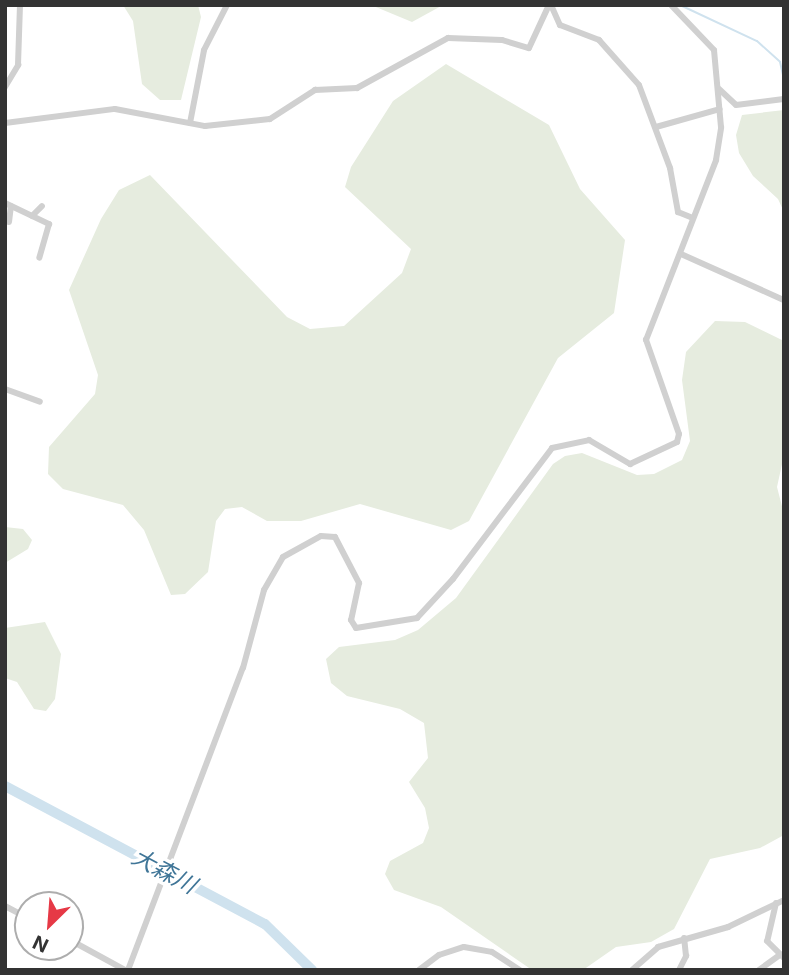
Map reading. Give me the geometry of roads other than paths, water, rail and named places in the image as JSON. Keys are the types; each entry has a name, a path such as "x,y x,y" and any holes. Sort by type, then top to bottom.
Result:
{"street":[{"path":"5,87 19,65 20,5"},
{"path":"190,123 204,50 228,5"},
{"path":"5,123 115,109 216,127 282,115 314,90 357,88 448,38 502,40 529,48 550,5"},
{"path":"550,5 560,25 598,40 636,80 656,127 678,212 693,218"},
{"path":"84,948 126,970 169,865 243,668 264,590 290,550 321,536 335,537 359,583 353,624 365,631 403,622 429,610 559,443 589,440 630,464 673,448 680,434 646,340 719,151 720,109 714,50 671,5"},
{"path":"719,89 736,105 784,99"},
{"path":"656,127 720,109"},
{"path":"9,222 8,204 49,224 39,258"},
{"path":"32,216 42,206"},
{"path":"681,254 784,300"},
{"path":"5,389 40,402"},
{"path":"632,970 658,947 684,937 728,927 784,900"},
{"path":"762,969 782,957 767,941 776,903"},
{"path":"679,970 686,956 684,937"},
{"path":"419,970 439,955 464,947 492,951 520,970"}],"waterway":[{"path":"680,5 757,41 780,62 784,80"},
{"name":"大森川","path":"5,786 265,924 312,970"}]}
